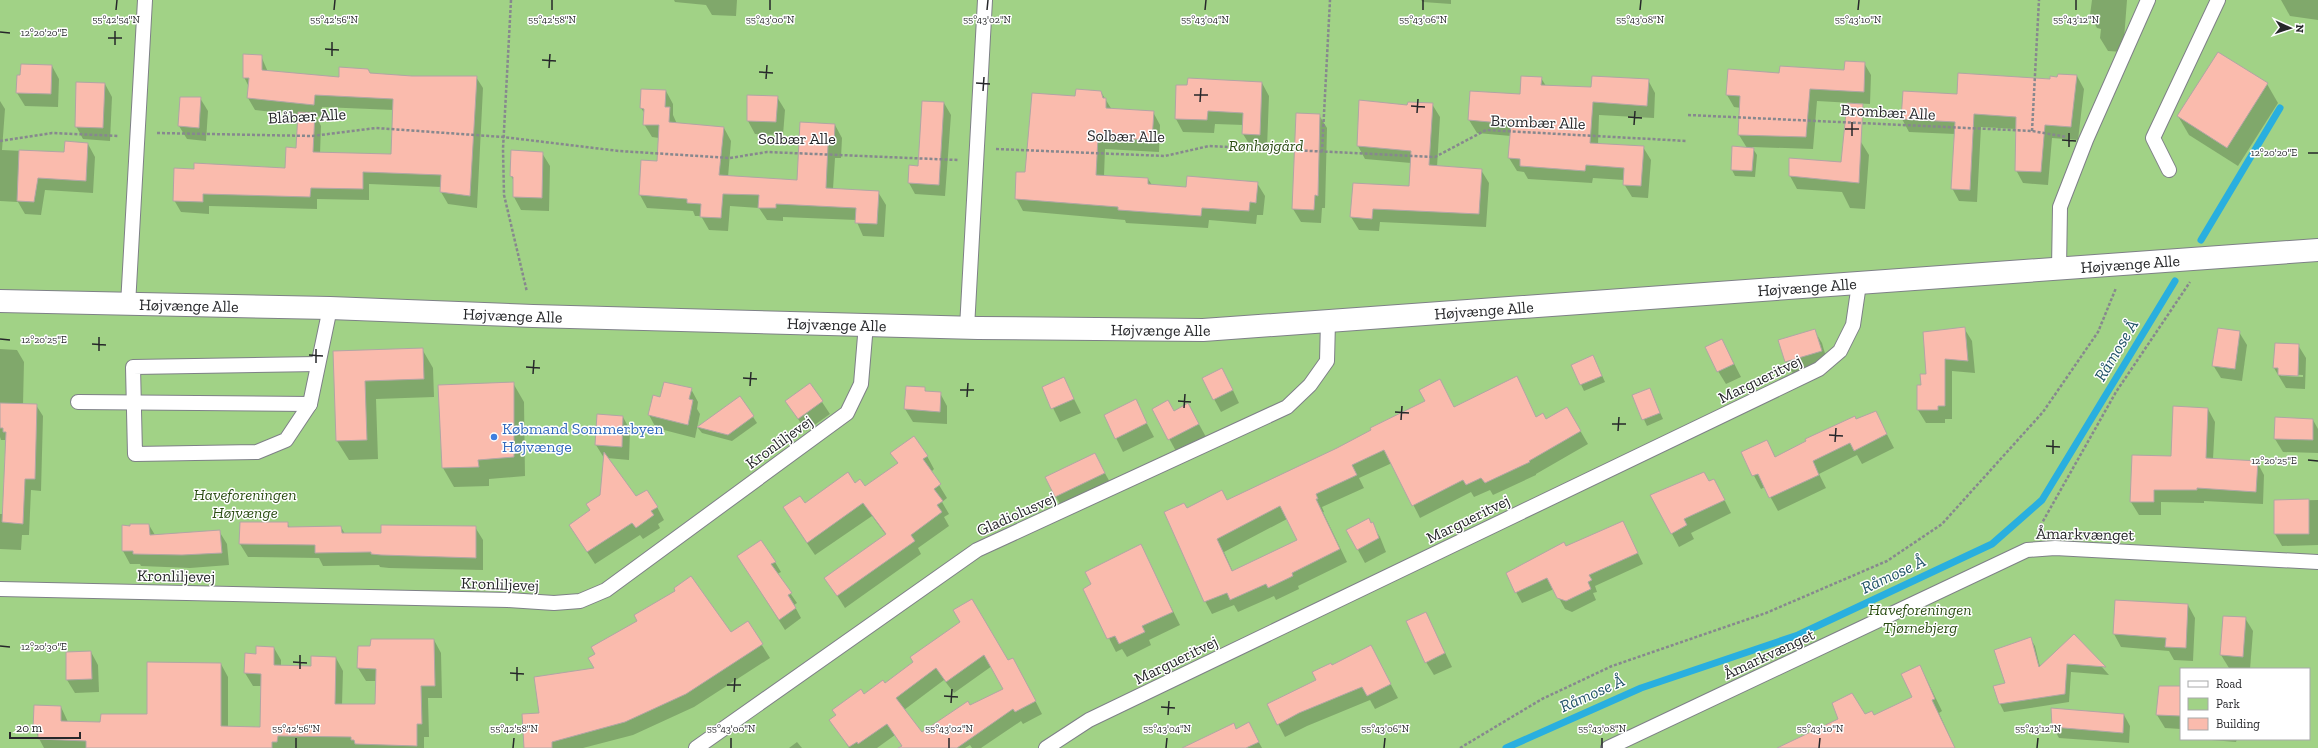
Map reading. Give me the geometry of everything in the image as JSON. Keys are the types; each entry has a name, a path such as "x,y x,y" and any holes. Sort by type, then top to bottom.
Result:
{"street":[{"name":"Højvænge Alle","path":"0,301 128,305 330,308 533,316 866,324 967,328 1203,330 2126,265 2318,250"}],"lane":[{"path":"128,305 145,0"},
{"path":"967,328 985,0"},
{"path":"2059,269 2060,208 2086,140 2148,0"},
{"path":"2169,170 2153,138 2218,0"},
{"name":"Margueritvej","path":"1046,748 1090,720 1819,369 1840,351 1853,325 1858,284"},
{"path":"318,364 133,367 135,454 258,452 286,440 310,404 330,308"},
{"name":"Gladiolusvej","path":"696,748 977,550 1000,541 1287,407 1310,385 1327,362 1328,321"},
{"name":"Kronliljevej","path":"0,589 508,600 554,603 580,601 606,590 847,413 861,384 866,324"},
{"path":"78,402 310,404"},
{"name":"Åmarkvænget","path":"1608,748 2027,550 2056,548 2318,562"}],"path":[{"path":"511,0 503,137 504,195 533,316"},
{"path":"1322,152 1330,0"},
{"path":"2032,131 2039,0"},
{"name":"Brombær Alle","path":"1688,115 2032,131 2086,140"},
{"name":"Blåbær Alle","path":"0,141 52,133 312,136 376,128 503,137"},
{"name":"Brombær Alle","path":"1322,152 1435,157 1486,130 1687,141"},
{"name":"Solbær Alle","path":"503,137 619,150 730,158 767,152 1165,156 1209,146 1322,152"},
{"path":"2027,550 2116,392 2206,259"},
{"path":"1460,748 1549,696 1612,666 1766,613 1880,564 1942,524 2043,412 2098,332 2126,265"}],"green space":[{"path":"0,0 2318,0 2318,748 0,748"}],"building":[{"path":"2218,52 2268,83 2227,148 2177,116"},
{"path":"243,54 262,55 262,70 339,77 339,67 368,69 370,73 412,76 477,76 470,196 440,192 441,175 363,172 363,189 311,188 310,197 203,194 203,202 173,201 174,168 194,169 194,163 285,168 286,147 296,148 298,112 315,113 313,152 391,154 393,99 315,95 314,105 247,98 249,78 243,78"},
{"path":"1845,61 1865,62 1864,92 1810,89 1806,137 1738,135 1740,96 1726,95 1728,69 1779,73 1780,66 1844,70"},
{"path":"21,64 52,65 51,94 16,93 17,75 20,75"},
{"path":"1958,73 2050,79 2050,76 2057,77 2058,74 2077,75 2071,127 2045,125 2041,172 2015,171 2016,117 1974,114 1970,190 1951,189 1955,122 1901,119 1903,91 1957,94"},
{"path":"1521,76 1542,77 1541,85 1591,87 1592,76 1649,79 1647,106 1593,102 1590,143 1644,146 1641,186 1623,185 1624,168 1586,165 1585,171 1520,166 1520,159 1508,158 1511,124 1468,120 1470,91 1520,94"},
{"path":"1188,78 1262,82 1260,135 1242,134 1243,113 1208,111 1207,120 1175,119 1176,85 1187,85"},
{"path":"76,82 105,83 103,128 75,127"},
{"path":"641,89 666,90 665,107 670,107 669,122 724,127 719,175 797,180 800,122 835,124 834,145 828,145 826,188 879,191 877,224 855,223 856,208 776,204 776,208 758,208 759,195 723,194 721,218 700,217 701,204 687,203 687,199 639,195 641,160 657,161 659,125 643,125 644,109 640,108"},
{"path":"1076,89 1101,91 1103,98 1106,98 1106,108 1154,111 1152,140 1098,137 1096,175 1148,178 1148,184 1186,187 1187,176 1258,182 1256,203 1250,202 1249,211 1202,208 1201,216 1118,210 1118,207 1015,199 1016,172 1025,172 1032,93 1075,96"},
{"path":"747,95 778,96 776,122 747,121"},
{"path":"180,97 201,97 199,128 178,126"},
{"path":"1359,100 1407,105 1408,102 1433,103 1429,165 1482,169 1479,214 1373,209 1372,219 1350,217 1353,183 1409,186 1411,151 1357,146"},
{"path":"922,101 944,102 939,185 908,183 909,165 918,166"},
{"path":"1847,103 1863,104 1859,183 1789,176 1789,158 1841,162"},
{"path":"1296,113 1320,114 1318,196 1315,195 1314,210 1292,209"},
{"path":"65,141 88,143 86,181 38,178 34,202 17,201 19,150 64,152"},
{"path":"1732,146 1754,148 1752,171 1731,170"},
{"path":"511,150 543,152 542,198 513,197 513,177 510,176"},
{"path":"1965,327 1968,361 1945,359 1945,406 1938,406 1938,410 1917,410 1917,385 1921,385 1920,374 1926,374 1923,332"},
{"path":"2218,328 2240,331 2235,369 2212,366"},
{"path":"1815,329 1822,351 1785,362 1778,340"},
{"path":"1722,339 1734,364 1717,372 1705,347"},
{"path":"2275,343 2299,344 2298,376 2278,375 2278,368 2273,368"},
{"path":"423,348 424,379 365,381 367,440 336,441 333,351"},
{"path":"1593,355 1602,376 1580,385 1571,365"},
{"path":"1222,368 1233,390 1213,400 1202,378"},
{"path":"1517,376 1536,417 1543,413 1546,419 1567,407 1581,431 1529,461 1530,462 1485,483 1481,478 1466,485 1463,480 1412,506 1384,450 1352,465 1357,475 1316,494 1318,499 1316,499 1340,549 1292,573 1293,576 1268,588 1266,584 1230,600 1227,593 1204,602 1164,512 1184,503 1187,508 1222,490 1227,500 1337,448 1371,430 1370,428 1425,401 1419,390 1440,379 1454,407","holes":["1280,506 1297,540 1232,571 1217,539"]},
{"path":"1064,377 1074,399 1051,409 1042,387"},
{"path":"514,382 514,457 478,460 479,467 442,468 438,385"},
{"path":"664,382 692,388 689,399 693,400 688,425 648,415 653,395 660,397"},
{"path":"810,383 823,401 798,419 785,401"},
{"path":"906,386 925,387 925,391 941,392 940,412 904,409"},
{"path":"1650,388 1660,413 1642,420 1632,395"},
{"path":"740,396 754,416 728,435 697,427"},
{"path":"1136,399 1147,423 1115,439 1104,415"},
{"path":"1168,400 1174,411 1188,403 1199,424 1168,440 1152,409"},
{"path":"0,403 37,404 35,479 25,479 23,524 2,522 6,432 3,432 3,428 0,428"},
{"path":"2173,406 2208,408 2206,458 2258,461 2256,492 2197,488 2197,490 2154,490 2154,502 2130,502 2132,455 2171,456"},
{"path":"1876,411 1887,434 1854,451 1850,443 1813,461 1819,475 1769,498 1758,474 1752,476 1741,452 1767,440 1775,457 1806,441 1805,439 1855,416 1856,419"},
{"path":"597,414 623,416 622,447 595,445"},
{"path":"2275,417 2313,419 2313,440 2274,439"},
{"path":"914,436 928,456 923,459 941,484 934,489 943,501 937,505 942,512 911,535 915,541 837,596 824,578 886,534 863,503 807,543 783,507 800,496 805,503 848,472 855,483 860,479 865,486 898,463 890,453"},
{"path":"604,452 636,496 647,490 658,507 651,511 654,515 636,528 632,523 587,552 569,525 590,510 586,504 600,495"},
{"path":"1095,453 1105,473 1055,497 1045,477"},
{"path":"1704,472 1709,481 1714,479 1725,500 1684,519 1687,525 1671,534 1650,495"},
{"path":"2309,499 2309,534 2274,534 2274,500"},
{"path":"1369,518 1371,523 1373,522 1379,538 1357,550 1346,530"},
{"path":"1623,521 1638,553 1589,575 1592,580 1588,582 1591,589 1566,601 1557,598 1547,578 1515,593 1506,573 1564,542 1566,546"},
{"path":"240,522 288,522 288,527 341,526 342,533 381,533 381,525 476,526 476,558 381,555 371,554 371,552 315,553 315,545 239,544"},
{"path":"130,524 149,524 150,535 220,530 222,553 182,555 133,554 133,551 122,551 122,525 130,526"},
{"path":"761,540 776,562 771,564 792,593 788,595 796,608 779,620 737,556"},
{"path":"1141,544 1173,612 1142,626 1145,632 1119,644 1115,636 1107,639 1083,589 1091,584 1085,572"},
{"path":"691,576 731,632 748,621 763,644 686,694 625,722 552,742 552,748 524,748 522,714 539,713 534,677 594,668 588,658 595,654 591,647 637,621 634,615 675,591 674,588"},
{"path":"972,599 1008,660 1013,658 1036,701 1015,712 1013,709 957,748 898,748 902,746 887,724 858,744 857,742 849,747 829,720 836,715 832,710 861,689 864,694 883,680 885,683 913,662 910,657 960,622 953,610","holes":["984,655 1003,689 970,705 968,701 922,732 896,698 936,668 946,682"]},
{"path":"2115,600 2188,604 2186,648 2165,647 2166,638 2113,634"},
{"path":"1426,612 1445,653 1425,663 1406,621"},
{"path":"2223,616 2246,617 2243,657 2220,655"},
{"path":"2074,634 2106,667 2067,664 2065,694 1999,704 1993,686 2005,683 1994,650 2031,637 2039,667"},
{"path":"371,639 434,639 435,686 421,686 422,724 417,724 417,746 355,744 354,740 351,740 351,737 278,736 277,742 272,742 272,748 86,748 86,741 38,739 38,729 33,729 34,705 61,706 61,721 100,722 101,714 147,714 147,662 221,663 221,726 260,727 261,674 244,673 245,653 256,654 256,646 274,647 274,665 311,666 311,656 336,657 335,704 375,704 376,669 357,668 358,646 370,646"},
{"path":"1371,645 1391,684 1367,696 1362,687 1299,713 1277,725 1267,704 1316,680 1312,672 1331,663 1332,665"},
{"path":"91,651 92,679 66,680 66,652"},
{"path":"1920,665 1935,699 1932,700 1955,748 1777,748 1838,719 1832,703 1852,693 1865,714 1872,711 1874,715 1912,697 1901,674"},
{"path":"2159,686 2180,686 2180,716 2156,715"},
{"path":"2051,708 2124,714 2123,733 2052,727"},
{"path":"1249,722 1259,742 1246,748 1182,748 1234,723 1236,729"}],"waterway":[{"name":"Råmose Å","path":"2201,240 2280,108"},
{"name":"Råmose Å","path":"1506,748 1641,688 1798,635 1992,544 2042,500 2175,281"}],"place":[{"name":"Købmand Sommerbyen Højvænge","path":"494,437"}],"park label":[{"name":"Rønhøjgård","path":"1266,145"},
{"name":"Haveforeningen Højvænge","path":"245,503"},
{"name":"Haveforeningen Tjørnebjerg","path":"1920,618"}]}
